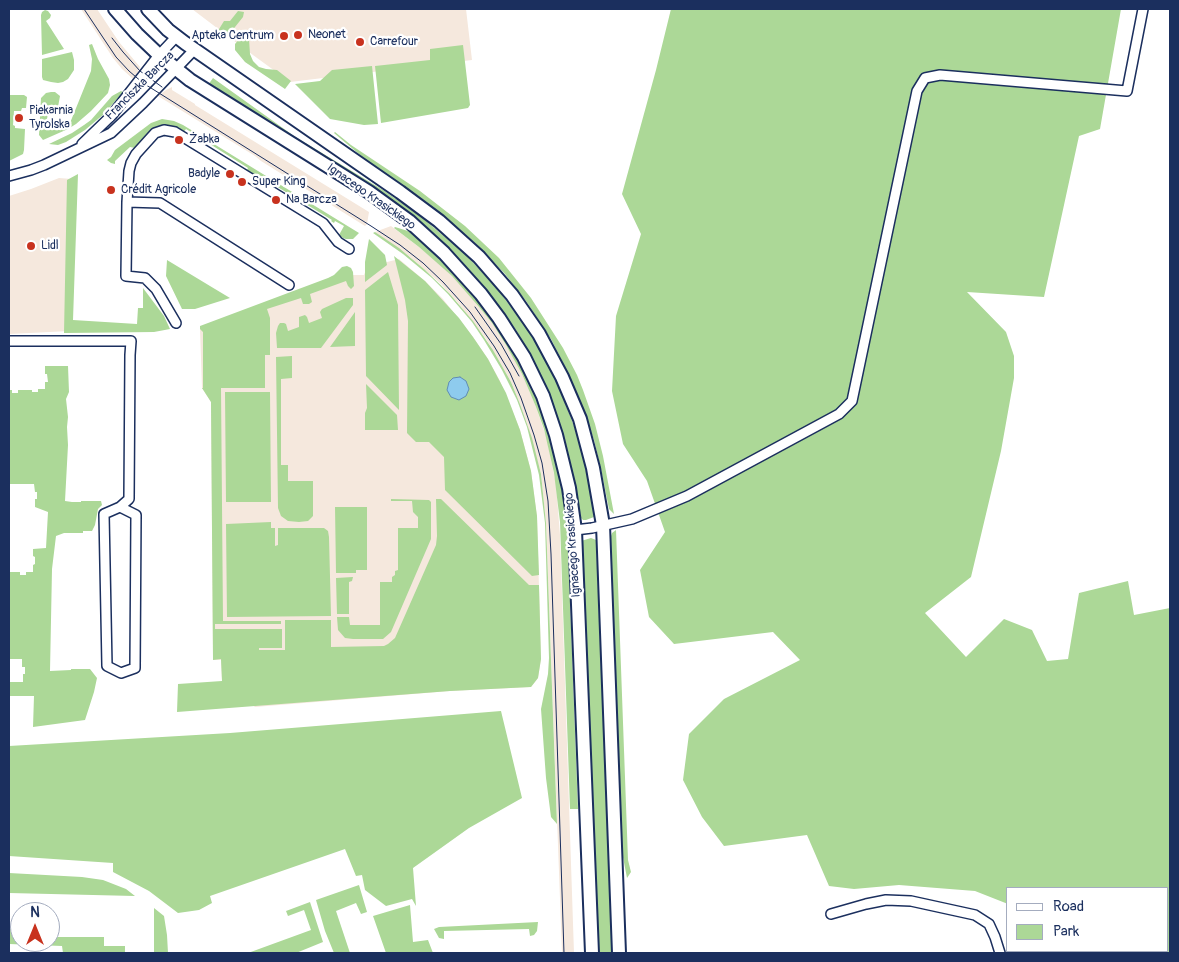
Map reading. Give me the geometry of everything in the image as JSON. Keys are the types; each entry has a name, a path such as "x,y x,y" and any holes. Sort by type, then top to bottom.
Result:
{"main road":[{"name":"Ignacego Krasickiego","path":"115,9 137,34 176,70 369,192 409,221 444,253 481,294 524,357 543,396 556,435 569,488 575,530 592,953"},
{"name":"Ignacego Krasickiego","path":"148,9 176,37 439,221 478,256 512,295 540,334 562,377 580,419 593,468 603,526 619,953"}],"street":[{"path":"575,530 632,519 687,496 839,414 852,401 917,91 925,78 940,75 1127,91 1143,9"},
{"name":"Franciszka Barcza","path":"74,150 112,115 176,37"},
{"name":"Franciszka Barcza","path":"9,176 31,170 111,132 176,70 194,50"},
{"path":"176,323 156,289 145,278 126,276 129,171 133,159 155,133 164,130 175,132 323,223 338,242 349,249"},
{"path":"127,202 160,203 289,285"},
{"path":"9,341 131,341 129,498 120,507 104,514 107,666 122,673 135,668 136,515 120,507"},
{"path":"831,914 886,900 911,901 975,915 989,924 1000,953"}],"shaded area":[{"path":"81,9 97,9 119,42 140,67 133,79 113,58"},
{"name":"Carrefour","path":"192,9 466,9 472,60 290,82"},
{"path":"172,87 172,90 195,105 369,212 367,224 365,226 158,96"},
{"path":"59,178 72,179 70,331 9,334 9,196"},
{"path":"391,226 444,268 461,285 492,323 522,374 547,439 556,484 560,535 574,953 562,953 546,523 541,474 520,404 511,382 493,350 458,303 441,284 410,257 375,232"},
{"path":"399,259 443,299 473,337 500,381 520,430 531,471 537,517 541,659 538,678 531,687 450,691 255,707 222,681 221,660 213,660 211,402 202,388 200,329 350,273 353,275 364,275 367,267"}],"green space":[{"path":"671,9 1121,9 1100,129 1079,136 1044,297 967,292 1006,332 1014,356 1014,378 1001,451 971,577 925,613 966,657 1004,619 1032,630 1047,661 1068,659 1079,593 1128,581 1134,615 1170,608 1170,953 1034,953 1169,952 1169,887 1006,887 1006,903 975,891 899,885 854,889 829,886 807,835 724,846 702,817 683,780 689,734 724,699 800,660 773,632 674,644 649,617 640,570 665,532 647,481 623,444 612,391 616,316 641,234 622,194"},
{"path":"45,10 51,15 46,21 64,49 42,55 41,15"},
{"path":"238,11 244,12 243,17 227,37 224,39 216,34 224,21 230,21"},
{"path":"241,37 249,39 250,54 253,61 259,67 277,70 291,81 285,89 245,62 235,50 235,44"},
{"path":"92,44 109,79 108,93 76,124 43,140 39,135 41,98 46,93 51,92 55,92 60,96 58,107 50,106 46,123 56,125 70,123 91,71 92,59 89,45"},
{"path":"463,45 470,105 468,108 381,123 375,66 430,60 430,49"},
{"path":"72,52 74,70 68,79 58,83 43,80 42,59"},
{"path":"372,66 378,124 364,125 330,119 295,84 320,81 332,70"},
{"path":"213,78 294,136 383,190 420,216 465,254 496,287 528,330 547,361 557,383 574,426 583,457 594,517 586,520 581,518 565,440 541,375 516,330 478,280 441,240 395,202 208,85"},
{"path":"121,91 123,92 104,114 85,130 66,142 58,145 49,144 72,133 91,120 112,96"},
{"path":"9,95 24,95 27,97 26,108 22,108 21,111 14,111 13,125 15,128 25,129 23,154 9,161"},
{"path":"162,119 183,125 359,233 353,239 343,238 339,235 344,226 335,221 334,223 271,183 269,186 246,172 248,168 186,129 183,133 171,127 158,127 135,148 130,147 115,161 115,164 107,160 115,150 151,123"},
{"path":"335,132 351,145 420,191 465,226 499,258 531,298 563,348 583,390 595,424 603,456 614,514 609,509 594,440 584,410 551,339 526,301 505,274 474,242 425,201 372,165"},
{"path":"78,174 73,320 137,324 138,308 143,308 143,288 164,316 170,329 154,332 64,333 67,180"},
{"path":"395,227 416,236 481,305 517,358 536,397 546,425 559,470 567,524 578,809 570,809 560,522 554,473 544,429 522,374 492,323 452,276"},
{"path":"375,232 399,248 424,269 449,293 473,321 493,350 511,382 532,438 541,474 546,523 557,824 551,817 541,709 549,658 545,523 539,475 527,427 517,400 502,370 472,322 432,278 373,233"},
{"path":"369,239 385,255 387,265 365,282 365,262"},
{"path":"394,256 425,281 459,318 488,359 506,393 520,430 531,471 537,516 539,575 532,576 445,490 444,457 429,442 416,442 407,433 408,321"},
{"path":"167,260 230,298 195,309 182,309 166,276"},
{"path":"347,266 353,272 354,286 351,289 346,281 310,294 312,302 309,304 303,304 301,298 267,309 270,318 270,355 265,355 265,388 221,388 223,621 281,621 281,624 215,624 215,629 282,629 282,648 259,648 259,650 285,650 285,620 331,620 331,647 384,646 388,644 395,638 436,545 436,499 441,499 529,585 539,585 541,659 538,678 531,687 450,691 177,712 178,684 222,681 221,659 213,660 211,402 202,388 203,332 200,326 328,278 342,267"},
{"path":"388,272 398,305 399,410 366,376 365,290"},
{"path":"346,298 353,298 353,305 321,348 277,348 276,333 280,323 286,324 288,331 299,327 299,317 305,315 309,323 322,318 320,312 322,309"},
{"path":"355,312 355,346 330,347"},
{"path":"292,356 292,378 281,379 281,465 288,465 288,481 313,481 313,516 308,521 299,522 288,521 281,516 278,508 276,357"},
{"path":"45,366 68,366 69,392 66,399 68,445 65,501 101,501 102,505 98,509 92,531 64,533 56,536 52,569 50,671 90,669 97,678 85,720 33,727 34,696 9,696 9,682 23,682 25,667 22,667 22,659 9,659 9,572 20,572 20,575 26,575 26,572 33,572 35,557 33,556 33,549 46,548 48,512 35,507 37,492 35,492 34,484 9,484 9,390 12,390 12,393 18,393 18,390 38,392 38,389 45,389 45,382 48,382"},
{"path":"366,384 397,415 398,430 365,430 365,413 367,408"},
{"path":"225,392 270,392 271,502 226,502"},
{"path":"391,499 429,500 431,502 431,539 391,632 383,639 345,638 338,630 337,617 349,617 350,625 380,625 380,582 392,582 395,571 398,570 398,528 418,528 418,517 413,512 412,501 391,501"},
{"path":"335,507 367,507 367,570 356,570 356,573 336,573"},
{"path":"271,522 271,528 275,528 275,546 278,545 278,528 324,528 328,531 331,616 227,617 226,524"},
{"path":"616,530 628,860 631,872 627,878 622,852 610,539 612,533"},
{"path":"591,538 596,540 612,953 598,953 581,541"},
{"path":"353,577 352,581 349,582 349,614 337,614 336,578"},
{"path":"501,711 522,798 469,828 413,868 416,906 412,899 386,906 365,890 362,875 356,876 345,849 210,896 212,903 199,910 178,913 149,891 113,872 113,863 9,856 9,746 230,733"},
{"path":"9,873 103,880 126,889 135,896 9,893"},
{"path":"359,885 367,912 361,914 356,903 336,911 350,953 334,953 316,900"},
{"path":"310,902 323,942 296,953 248,953 311,930 304,910 288,916 286,911"},
{"path":"410,905 413,942 428,940 433,953 386,953 373,916"},
{"path":"154,908 164,916 168,953 154,953"},
{"path":"538,922 537,931 534,935 530,936 529,929 444,931 444,939 439,938 434,929 439,927"},
{"path":"60,937 104,937 104,946 125,946 125,953 63,953 62,946 60,946"}],"water":[{"path":"460,377 466,381 469,389 466,396 459,400 451,397 447,390 449,382 453,378"}],"tram line":[{"path":"84,9 116,57 143,83 371,226 423,263 470,312 510,373 534,435 542,463 548,501 564,953"},
{"path":"112,38 140,71 162,87"},
{"path":"475,307 501,344 519,376"}],"place":[{"name":"Neonet","path":"298,35"},
{"name":"Apteka Centrum","path":"284,36"},
{"name":"Carrefour","path":"360,42"},
{"name":"Piekarnia Tyrolska","path":"19,118"},
{"name":"Żabka","path":"179,140"},
{"name":"Badyle","path":"230,174"},
{"name":"Super King","path":"242,182"},
{"name":"Crédit Agricole","path":"111,190"},
{"name":"Na Barcza","path":"276,200"},
{"name":"Lidl","path":"31,246"}]}
